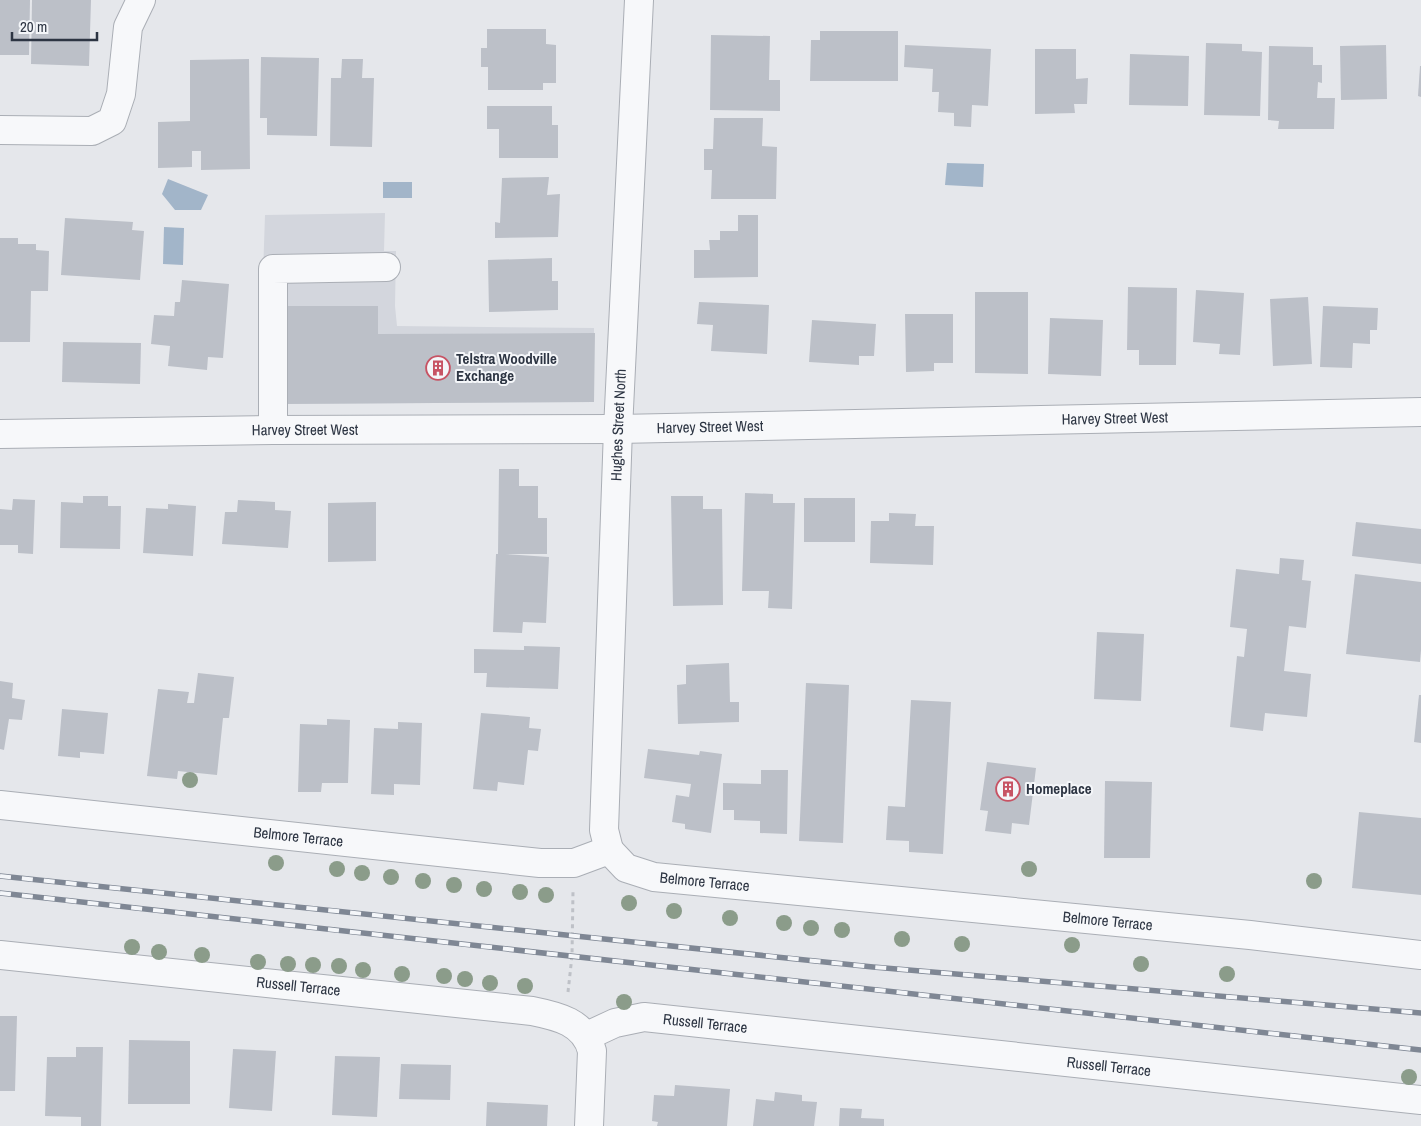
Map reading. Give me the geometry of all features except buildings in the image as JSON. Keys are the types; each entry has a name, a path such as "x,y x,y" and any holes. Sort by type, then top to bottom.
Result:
{"street":[{"path":"0,130 92,131 112,121 121,94 128,27 141,0"},
{"name":"Hughes Street North","path":"609,850 604,830 618,429 639,0"},
{"path":"273,430 273,269 386,267"},
{"name":"Harvey Street West","path":"0,434 273,430 618,429 1421,412"},
{"name":"Belmore Terrace","path":"0,805 540,864 574,864 609,850 626,868 654,877 1250,935 1421,955"},
{"name":"Russell Terrace","path":"0,955 532,1012 565,1019 586,1036 615,1023 644,1017 1421,1100"},
{"path":"586,1036 592,1050 589,1126"}],"path":[{"path":"567,1001 572,949 573,888"}],"shaded area":[{"name":"Telstra Woodville Exchange","path":"385,213 384,251 396,251 395,306 397,326 594,328 594,402 282,404 262,305 265,215"}],"water":[{"path":"947,163 984,164 983,187 945,185"},
{"path":"168,179 208,195 201,210 175,210 162,194"},
{"path":"383,182 412,182 412,198 383,198"},
{"path":"164,227 184,228 183,265 163,264"}],"railway":[{"path":"0,876 873,967 1421,1013"},
{"path":"0,893 1421,1050"}],"place":[{"name":"Telstra Woodville Exchange","path":"438,368"},
{"name":"Homeplace","path":"1008,789"}]}
